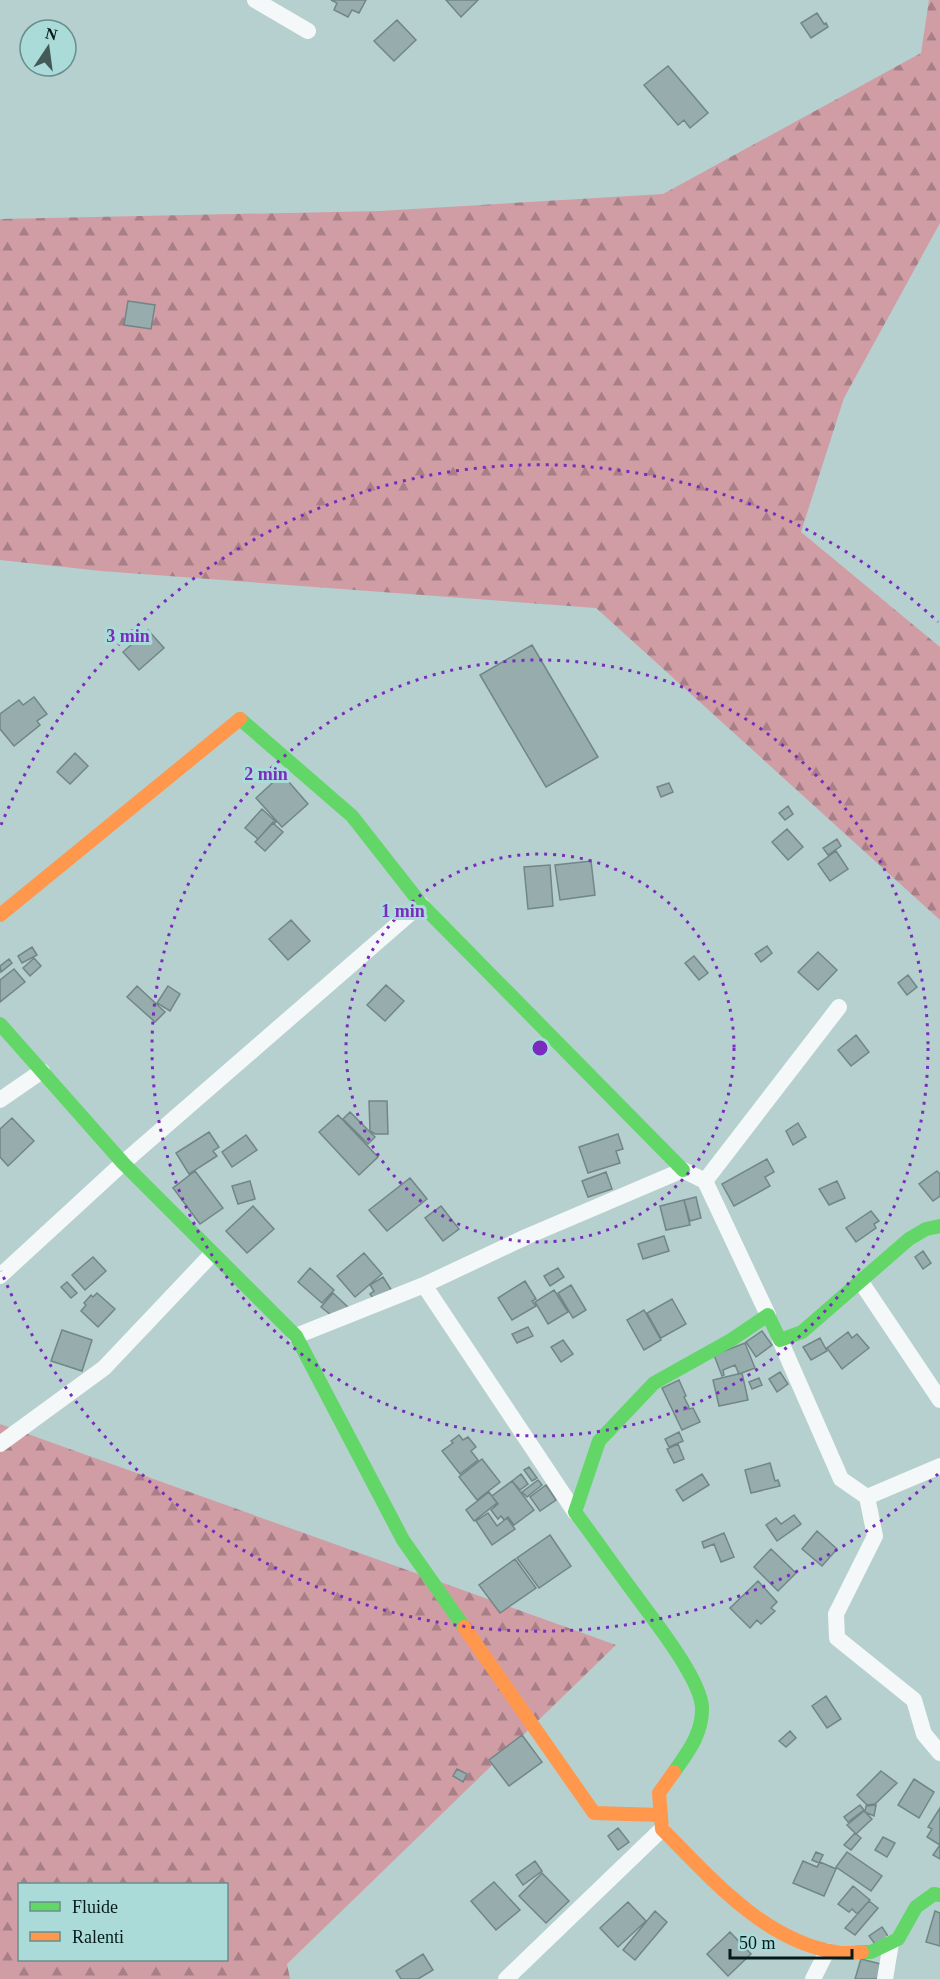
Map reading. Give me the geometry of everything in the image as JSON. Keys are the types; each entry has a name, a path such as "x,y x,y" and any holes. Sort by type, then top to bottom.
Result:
{"street":[{"path":"255,0 308,31"},
{"path":"0,915 241,718 352,816 421,904 682,1170 705,1181 780,1340 841,1479 867,1497 875,1536 836,1614 837,1638 914,1700 924,1734 940,1753"},
{"path":"0,1276 123,1163 421,904"},
{"path":"705,1181 838,1007"},
{"path":"0,1024 123,1163 296,1336 403,1540 594,1813 661,1822"},
{"path":"0,1100 42,1071"},
{"path":"296,1336 424,1286 528,1236 682,1170"},
{"path":"780,1340 803,1331 861,1282 876,1264 917,1234 933,1226 940,1226"},
{"path":"0,1444 104,1368 212,1254"},
{"path":"861,1282 940,1400"},
{"path":"424,1286 574,1512 675,1649 696,1687 702,1705 701,1728 659,1793 661,1822 724,1891 754,1916 784,1934 827,1951 871,1952 891,1943 898,1939 916,1907 934,1894 940,1895"},
{"path":"574,1512 599,1442 654,1383 731,1340 768,1315"},
{"path":"867,1497 940,1466"},
{"path":"507,1979 661,1822"},
{"path":"885,1979 891,1943"},
{"path":"813,1979 827,1951"}],"green space":[{"path":"929,0 940,0 940,223 844,398 801,532 940,647 940,920 596,608 101,571 0,560 0,219 380,211 663,194 921,53"},
{"path":"0,1424 616,1645 287,1964 290,1979 0,1979"}],"building":[{"path":"331,0 366,0 359,13 352,10 348,17 334,10 337,3"},
{"path":"446,0 478,0 461,17"},
{"path":"817,13 828,27 811,38 801,23"},
{"path":"397,20 416,40 394,61 374,41"},
{"path":"668,66 708,113 690,128 684,120 678,125 644,85"},
{"path":"128,301 155,305 151,329 124,325"},
{"path":"148,630 164,648 139,670 123,652"},
{"path":"532,645 598,757 546,787 480,675"},
{"path":"34,697 47,714 37,721 40,725 14,746 0,729 0,714 19,700 23,705"},
{"path":"75,753 88,766 70,784 57,772"},
{"path":"282,774 308,804 282,827 256,798"},
{"path":"669,783 673,792 661,797 657,787"},
{"path":"788,806 793,814 785,820 779,813"},
{"path":"262,809 276,822 274,824 273,822 258,839 245,828"},
{"path":"273,823 283,832 265,851 255,842"},
{"path":"787,829 803,847 788,860 772,842"},
{"path":"837,839 841,846 828,855 823,848"},
{"path":"836,851 848,869 830,881 818,864"},
{"path":"591,861 595,895 560,900 555,865"},
{"path":"550,865 553,906 528,909 524,867"},
{"path":"291,920 310,941 288,960 269,939"},
{"path":"767,946 772,953 761,962 755,954"},
{"path":"32,947 37,955 22,963 18,956"},
{"path":"818,952 837,970 818,990 798,972"},
{"path":"694,956 708,973 699,980 685,963"},
{"path":"34,958 41,966 30,976 23,968"},
{"path":"9,959 12,963 1,972 0,966"},
{"path":"14,969 25,982 0,1002 0,980"},
{"path":"908,975 917,987 907,995 898,983"},
{"path":"386,985 404,1001 385,1021 367,1005"},
{"path":"137,986 165,1012 155,1022 127,997"},
{"path":"168,986 180,994 170,1011 157,1003"},
{"path":"856,1035 869,1052 851,1066 838,1050"},
{"path":"369,1101 387,1101 388,1134 375,1134 370,1131"},
{"path":"350,1112 375,1137 368,1144 343,1119"},
{"path":"338,1115 378,1157 359,1175 319,1132"},
{"path":"12,1118 34,1141 8,1166 0,1157 0,1129"},
{"path":"798,1123 806,1137 793,1145 786,1131"},
{"path":"209,1132 219,1147 213,1151 217,1156 189,1174 176,1153"},
{"path":"618,1134 623,1149 616,1151 620,1163 588,1173 579,1147"},
{"path":"246,1135 257,1150 232,1167 222,1152"},
{"path":"767,1159 774,1172 765,1177 770,1186 734,1206 722,1184"},
{"path":"195,1171 223,1208 200,1224 173,1188"},
{"path":"937,1171 940,1174 940,1196 933,1201 919,1184"},
{"path":"606,1172 612,1189 588,1197 582,1181"},
{"path":"410,1178 427,1199 387,1231 369,1210"},
{"path":"250,1181 255,1199 238,1204 232,1186"},
{"path":"837,1181 845,1198 829,1205 819,1189"},
{"path":"696,1197 701,1218 690,1221 684,1200"},
{"path":"684,1200 690,1225 666,1230 660,1206"},
{"path":"253,1206 274,1229 247,1253 226,1231"},
{"path":"441,1206 459,1229 443,1241 425,1218"},
{"path":"871,1211 879,1221 874,1224 876,1228 856,1242 846,1228"},
{"path":"664,1236 669,1251 643,1259 638,1244"},
{"path":"923,1251 931,1263 923,1269 915,1257"},
{"path":"364,1253 382,1274 355,1297 337,1276"},
{"path":"93,1257 106,1271 85,1290 72,1275"},
{"path":"310,1268 334,1290 322,1303 298,1282"},
{"path":"558,1268 564,1277 550,1286 544,1276"},
{"path":"383,1277 392,1291 375,1301 370,1294 374,1291 370,1285"},
{"path":"525,1281 536,1299 532,1301 536,1306 512,1320 498,1298"},
{"path":"67,1282 77,1293 71,1298 61,1287"},
{"path":"571,1285 586,1310 573,1318 558,1293"},
{"path":"554,1290 568,1312 548,1324 535,1302"},
{"path":"97,1293 115,1309 98,1327 81,1311 91,1295 93,1297"},
{"path":"333,1293 348,1307 337,1320 321,1307"},
{"path":"672,1299 686,1324 661,1338 647,1313"},
{"path":"644,1310 661,1340 644,1350 627,1320"},
{"path":"528,1327 533,1336 517,1343 512,1334"},
{"path":"62,1330 92,1340 82,1371 51,1361"},
{"path":"762,1331 772,1345 756,1357 746,1342"},
{"path":"848,1332 852,1338 857,1334 869,1348 842,1369 827,1348"},
{"path":"820,1338 827,1351 811,1360 803,1347"},
{"path":"563,1340 573,1354 561,1362 551,1347"},
{"path":"745,1343 755,1368 739,1374 735,1365 723,1370 724,1375 722,1376 714,1355"},
{"path":"780,1372 788,1384 777,1392 769,1379"},
{"path":"742,1373 748,1400 719,1406 713,1380"},
{"path":"759,1378 762,1385 752,1389 749,1382"},
{"path":"679,1380 689,1407 683,1410 693,1408 700,1422 682,1430 662,1388"},
{"path":"679,1432 683,1441 669,1447 665,1439"},
{"path":"459,1435 463,1440 468,1437 476,1447 471,1451 478,1460 460,1474 442,1451"},
{"path":"678,1444 684,1459 674,1463 667,1449"},
{"path":"482,1459 500,1482 477,1500 459,1477"},
{"path":"770,1463 775,1481 778,1480 780,1486 751,1493 745,1470"},
{"path":"529,1467 537,1478 532,1481 524,1470"},
{"path":"521,1474 528,1484 520,1490 512,1481"},
{"path":"702,1474 709,1485 683,1501 676,1490"},
{"path":"538,1480 542,1485 527,1497 522,1492"},
{"path":"512,1481 534,1510 514,1525 508,1517 504,1520 501,1516 498,1519 491,1510 498,1504 492,1496"},
{"path":"546,1485 556,1500 540,1511 530,1497"},
{"path":"489,1492 497,1503 474,1521 466,1510"},
{"path":"488,1513 497,1526 507,1518 515,1529 492,1545 476,1521"},
{"path":"794,1515 801,1524 777,1541 766,1525 776,1518 781,1524"},
{"path":"817,1531 837,1549 822,1566 802,1549"},
{"path":"724,1533 734,1557 721,1562 714,1544 704,1548 702,1542"},
{"path":"550,1535 571,1566 539,1588 517,1558"},
{"path":"771,1549 796,1573 778,1591 754,1567"},
{"path":"515,1559 536,1588 500,1613 479,1585"},
{"path":"758,1581 777,1602 771,1608 775,1611 761,1624 757,1620 750,1628 730,1608"},
{"path":"826,1696 841,1719 827,1728 812,1706"},
{"path":"790,1731 796,1738 786,1747 779,1741"},
{"path":"522,1735 542,1762 509,1786 489,1760"},
{"path":"457,1769 467,1774 463,1782 453,1776"},
{"path":"881,1771 897,1783 875,1804 867,1805 857,1795"},
{"path":"914,1779 934,1792 919,1818 898,1805"},
{"path":"860,1805 864,1810 848,1822 844,1817"},
{"path":"876,1805 874,1816 865,1812 866,1806"},
{"path":"940,1808 940,1845 927,1837 932,1829 928,1827"},
{"path":"864,1811 872,1819 856,1834 847,1825"},
{"path":"618,1828 629,1842 618,1850 608,1836"},
{"path":"855,1833 861,1838 851,1850 844,1845"},
{"path":"883,1837 895,1843 887,1857 875,1850"},
{"path":"940,1845 940,1859 933,1855"},
{"path":"816,1852 823,1855 819,1863 812,1860"},
{"path":"847,1852 882,1876 871,1891 836,1867"},
{"path":"535,1861 542,1871 523,1885 516,1875"},
{"path":"803,1861 817,1867 820,1862 836,1869 824,1896 793,1883"},
{"path":"542,1873 569,1901 546,1923 519,1896"},
{"path":"494,1882 520,1910 496,1930 471,1901"},
{"path":"853,1886 870,1900 857,1914 852,1909 849,1912 838,1904"},
{"path":"869,1901 878,1908 855,1935 845,1928"},
{"path":"628,1902 646,1921 618,1947 600,1928"},
{"path":"655,1911 667,1922 635,1960 623,1950"},
{"path":"935,1911 940,1913 940,1946 926,1942"},
{"path":"882,1927 890,1939 878,1948 869,1936"},
{"path":"730,1932 751,1954 728,1976 707,1954"},
{"path":"423,1954 433,1970 418,1979 401,1979 396,1971"},
{"path":"861,1959 885,1965 881,1979 855,1979"}],"traffic: fast":[{"path":"240,719 352,816 421,904 683,1170"},
{"path":"0,1024 123,1163 296,1336 403,1540 464,1627"},
{"path":"674,1772 697,1734 702,1707 694,1681 676,1650 575,1512 599,1441 654,1383 731,1340 768,1315 780,1340 802,1332 909,1239 926,1229 940,1226"},
{"path":"862,1952 871,1952 898,1939 916,1907 934,1894 940,1895"}],"traffic: slow":[{"path":"0,915 240,719"},
{"path":"464,1627 594,1813 661,1815"},
{"path":"674,1772 659,1793 662,1829 719,1886 762,1921 784,1935 835,1952 862,1952"}]}
